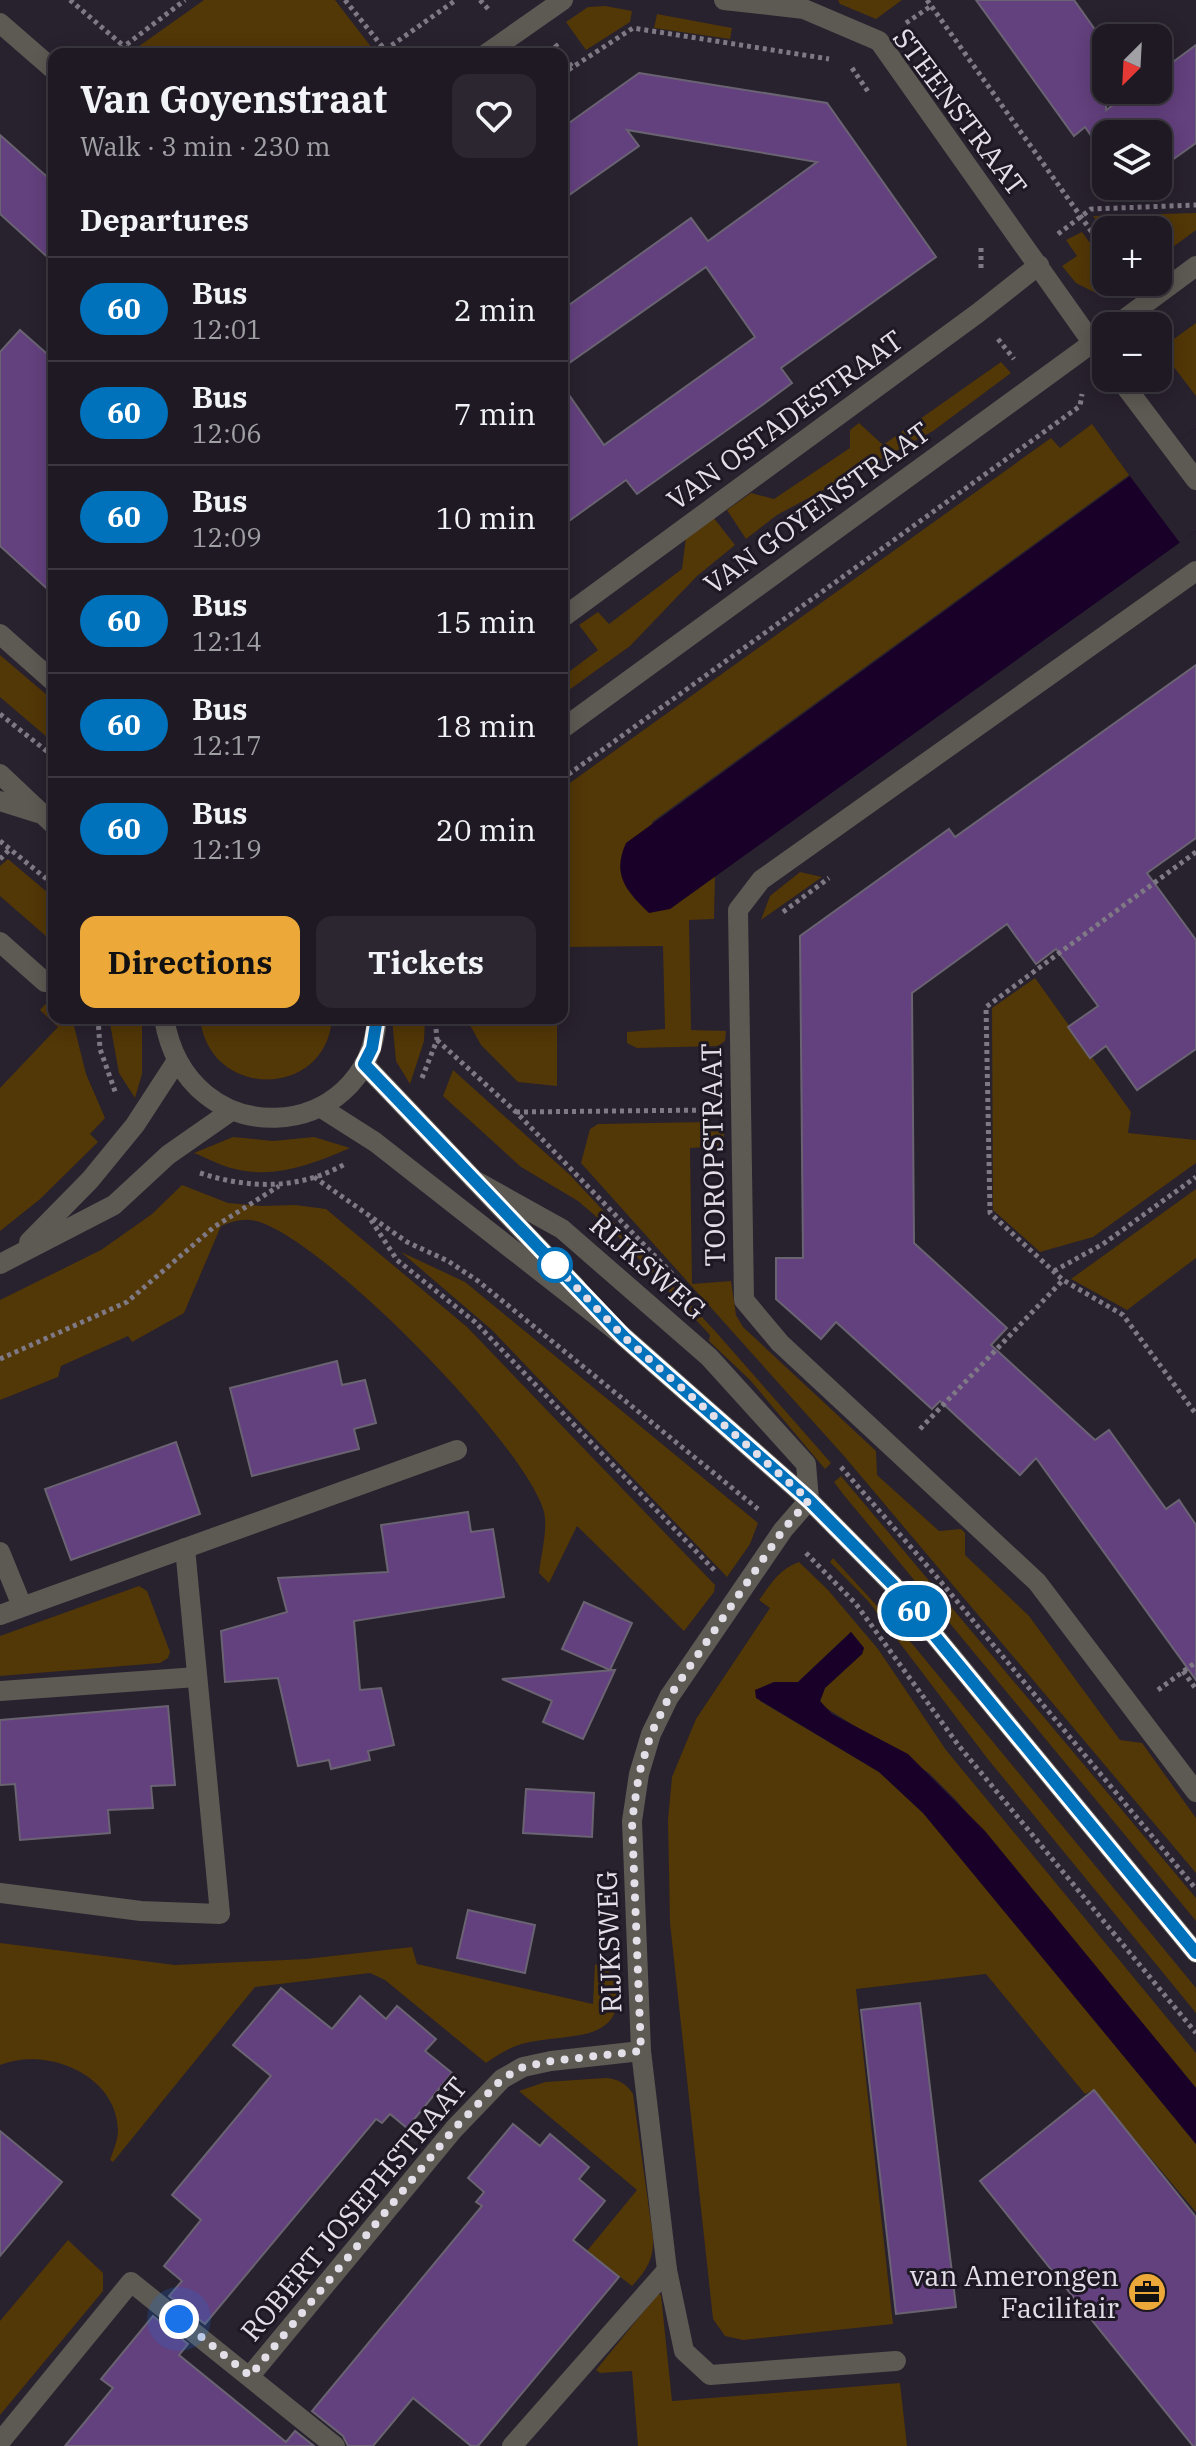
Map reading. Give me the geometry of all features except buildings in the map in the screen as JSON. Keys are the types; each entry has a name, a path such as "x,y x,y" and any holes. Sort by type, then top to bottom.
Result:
{"street":[{"path":"495,48 563,0"},
{"name":"STEENSTRAAT","path":"724,0 804,4 879,41 1034,260 1092,330"},
{"path":"0,23 48,65"},
{"name":"VAN OSTADESTRAAT","path":"568,614 978,313 1034,260"},
{"path":"1134,312 1196,266"},
{"name":"VAN GOYENSTRAAT","path":"568,725 1092,343"},
{"path":"1130,392 1196,480"},
{"name":"TOOROPSTRAAT","path":"1196,571 761,880 738,910 744,1300 780,1343 1037,1582 1196,1792"},
{"path":"0,634 48,677"},
{"path":"0,774 48,817"},
{"path":"0,801 48,819"},
{"path":"0,942 45,982"},
{"path":"166,1024 176,1062 198,1091 231,1111 260,1118 291,1116 320,1107 337,1096 364,1064 372,1048 376,1024"},
{"path":"9,1259 90,1180 135,1125 176,1062"},
{"name":"RIJKSWEG","path":"364,1064 624,1337"},
{"name":"RIJKSWEG","path":"320,1107 375,1142 624,1337 809,1500 893,1585 1196,1953"},
{"path":"9,1259 114,1205 168,1155 231,1111"},
{"name":"RIJKSWEG","path":"474,1180 562,1229 709,1357 806,1464 809,1500 738,1595 669,1697 651,1734 639,1774 632,1821 641,2051 667,2270 684,2351 710,2375 896,2361"},
{"path":"0,1615 457,1450"},
{"path":"0,1893 141,1911 220,1914 185,1548"},
{"path":"0,1552 22,1606"},
{"path":"0,1691 197,1677"},
{"name":"ROBERT JOSEPHSTRAAT","path":"250,2376 454,2129 502,2079 523,2067 551,2061 641,2051"},
{"path":"512,2446 667,2270"},
{"name":"ROBERT JOSEPHSTRAAT","path":"0,2442 131,2282 335,2446"}],"path":[{"path":"70,0 126,48"},
{"path":"120,48 185,0"},
{"path":"345,0 379,48"},
{"path":"388,48 456,0"},
{"path":"927,0 1092,232"},
{"path":"568,70 633,28 833,60"},
{"path":"847,62 874,99"},
{"path":"981,267 1034,260 1091,209 1196,205"},
{"path":"974,236 983,248 978,313 1061,420"},
{"path":"568,775 1080,406 1092,363"},
{"path":"0,714 48,752"},
{"path":"0,841 48,880"},
{"path":"0,859 10,849"},
{"path":"1196,852 986,1007 990,1213 1063,1280 1123,1315 1196,1414"},
{"path":"516,1112 739,1110"},
{"path":"1054,1271 1103,1244 1196,1177"},
{"path":"0,1359 127,1302 214,1227 281,1185"},
{"path":"369,1216 397,1260 475,1322 738,1595"},
{"path":"897,1452 1063,1280"},
{"path":"1132,1708 1196,1662"},
{"path":"1183,1671 1196,1689"}],"shaded area":[{"path":"204,0 335,0 372,48 136,48"},
{"path":"838,0 902,0 876,19 840,4"},
{"path":"605,6 632,11 630,22 586,50 566,22 588,7"},
{"path":"657,14 732,28 730,39 654,28"},
{"path":"1196,213 1196,230 1172,248 1172,216 1093,216"},
{"path":"1082,232 1092,246 1092,291 1076,283 1062,266 1077,256 1066,240"},
{"path":"1196,323 1196,396 1172,365 1172,340"},
{"path":"1001,362 1011,373 933,431 777,515 746,539 727,510 751,493 774,499 850,448 850,430 859,423 883,445"},
{"path":"1092,424 1129,475 652,822 670,909 715,876 714,919 689,920 691,1030 726,1031 725,1041 718,1046 637,1048 627,1043 627,1032 665,1029 663,946 568,947 568,784 1051,438 1060,448"},
{"path":"1196,428 1196,531 670,909 649,913 633,897 621,873 620,864 626,843"},
{"path":"713,517 735,545 697,576 630,646 568,691 568,672 598,650 579,625 598,612 609,624 682,569 686,537"},
{"path":"0,655 48,696 48,738 0,697"},
{"path":"8,859 48,893 48,938 0,896 0,866"},
{"path":"800,872 822,877 761,920 770,896"},
{"path":"1035,978 1131,1112 1128,1133 1196,1140 1196,1163 1093,1237 1040,1252 993,1210 992,1008"},
{"path":"48,1001 48,1018 40,1010"},
{"path":"55,1024 74,1024 86,1074 105,1118 90,1134 98,1142 39,1200 0,1231 0,1088 58,1027"},
{"path":"110,1024 142,1024 142,1074 135,1098 119,1073"},
{"path":"202,1024 330,1024 325,1045 311,1064 290,1075 268,1080 244,1076 224,1064 208,1045"},
{"path":"393,1024 425,1024 424,1041 410,1084 396,1061"},
{"path":"469,1024 557,1024 557,1086 518,1082 481,1045"},
{"path":"453,1070 570,1175 715,1331 831,1463 825,1469 750,1380 709,1341 710,1335 613,1231 578,1201 521,1167 443,1096"},
{"path":"706,1122 724,1128 724,1146 690,1148 692,1284 731,1281 736,1315 743,1327 876,1451 877,1475 939,1531 961,1529 965,1533 965,1555 1029,1616 1120,1740 1142,1743 1196,1818 1196,1873 844,1456 581,1163 590,1129 598,1124"},
{"path":"233,1137 273,1141 314,1137 350,1148 294,1168 264,1172 230,1168 194,1153"},
{"path":"182,1185 228,1203 326,1209 467,1327 715,1585 714,1592 684,1631 577,1526 549,1583 539,1573 545,1534 544,1512 529,1481 501,1441 463,1395 372,1303 327,1264 287,1236 256,1221 238,1220 221,1226 184,1313 132,1342 128,1336 61,1366 58,1377 0,1400 0,1300 101,1250 152,1214"},
{"path":"1196,1189 1196,1258 1127,1310 1071,1279"},
{"path":"401,1252 465,1282 758,1523 750,1544 727,1577 492,1330"},
{"path":"841,1476 1196,1898 1196,1921 843,1494 834,1482"},
{"path":"833,1558 914,1646 1196,1988 1196,2013 987,1758 868,1601 830,1562"},
{"path":"799,1562 828,1590 878,1649 946,1750 1196,2053 1196,2088 956,1800 929,1773 823,1706 820,1702 825,1688 862,1654 864,1648 851,1632 798,1682 774,1682 760,1701 879,1772 923,1813 957,1852 1196,2144 1196,2212 1093,2090 1085,2094 986,1974 856,1989 893,2324 743,2340 725,2336 713,2319 670,1923 668,1820 672,1777 696,1719 770,1608 759,1600 781,1573"},
{"path":"139,1586 147,1591 170,1652 168,1658 160,1663 0,1676 0,1636"},
{"path":"851,1632 864,1648 862,1654 825,1688 820,1701 832,1714 908,1754 985,1831 1196,2088 1196,2144 923,1813 879,1772 756,1698 755,1690 774,1682 798,1682"},
{"path":"0,1943 175,1965 306,1959 412,1947 417,1964 593,2004 595,1964 621,1978 615,2013 607,2024 584,2034 522,2044 486,2063 385,1980 370,1973 255,1987 113,2162 110,2160 118,2130 115,2111 106,2094 93,2080 58,2063 38,2059 0,2065"},
{"path":"606,2078 622,2083 633,2094 653,2238 648,2264 632,2286 587,2251 637,2190 519,2091 545,2082"},
{"path":"68,2240 103,2273 103,2291 0,2415 0,2321"},
{"path":"658,2294 661,2295 672,2401 900,2383 907,2446 638,2446 632,2371 600,2373 596,2370"}],"pier":[{"path":"1196,428 1196,531 1180,543 1129,475"}],"bus line":[{"name":"60","path":"376,1024 372,1048 364,1064 624,1337 809,1500 893,1585 1196,1953"}],"place":[{"name":"van Amerongen Facilitair","path":"1147,2292"}],"route":[{"path":"179,2319 250,2376 454,2129 502,2079 523,2067 551,2061 641,2051 632,1821 639,1774 651,1734 669,1697 696,1655 783,1530 809,1500 624,1337 555,1265"}]}
